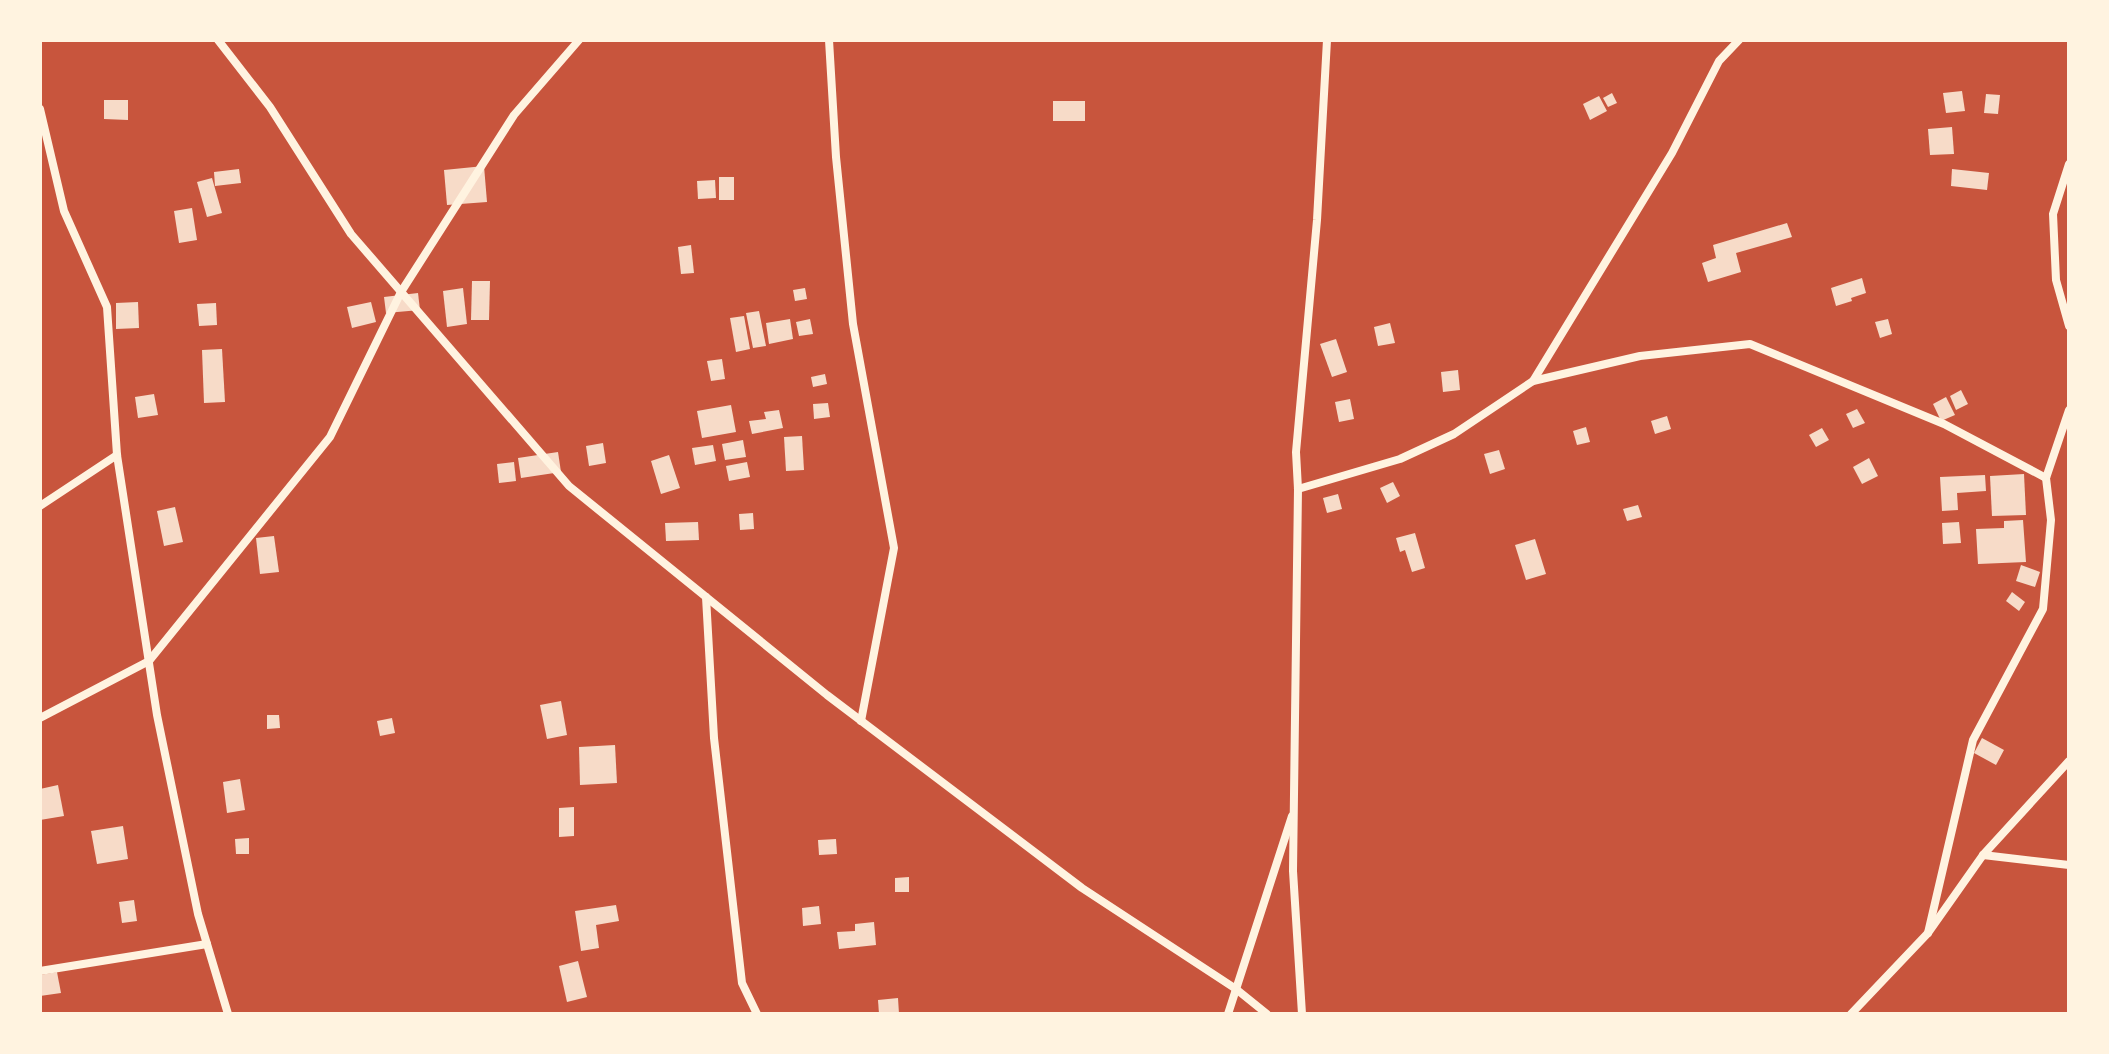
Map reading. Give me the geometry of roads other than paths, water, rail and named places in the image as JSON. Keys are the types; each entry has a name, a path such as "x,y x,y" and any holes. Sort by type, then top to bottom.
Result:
{"street":[{"path":"218,40 270,107 351,234 569,486 861,721 1082,888 1236,989 1267,1014"},
{"path":"40,718 149,661 330,437 401,292 514,115 579,40"},
{"path":"829,40 836,157 853,324 894,548 861,721"},
{"path":"1302,1014 1293,871 1296,452 1317,220 1327,40"},
{"path":"1533,381 1672,153 1719,61 1739,40"},
{"path":"40,109 64,211 107,307 117,455 157,715 198,914 228,1014"},
{"path":"2069,164 2053,214 2056,280 2069,326"},
{"path":"1298,489 1400,459 1454,434 1533,381 1640,356 1750,344 1944,424 2046,478"},
{"path":"1928,933 1973,740 2043,609 2051,520 2046,478 2069,410"},
{"path":"40,506 117,455"},
{"path":"706,597 714,738 742,983 757,1014"},
{"path":"1851,1014 1928,933 1983,855 2069,761"},
{"path":"1228,1014 1294,808"},
{"path":"1983,855 2069,865"},
{"path":"40,971 207,944"}]}
